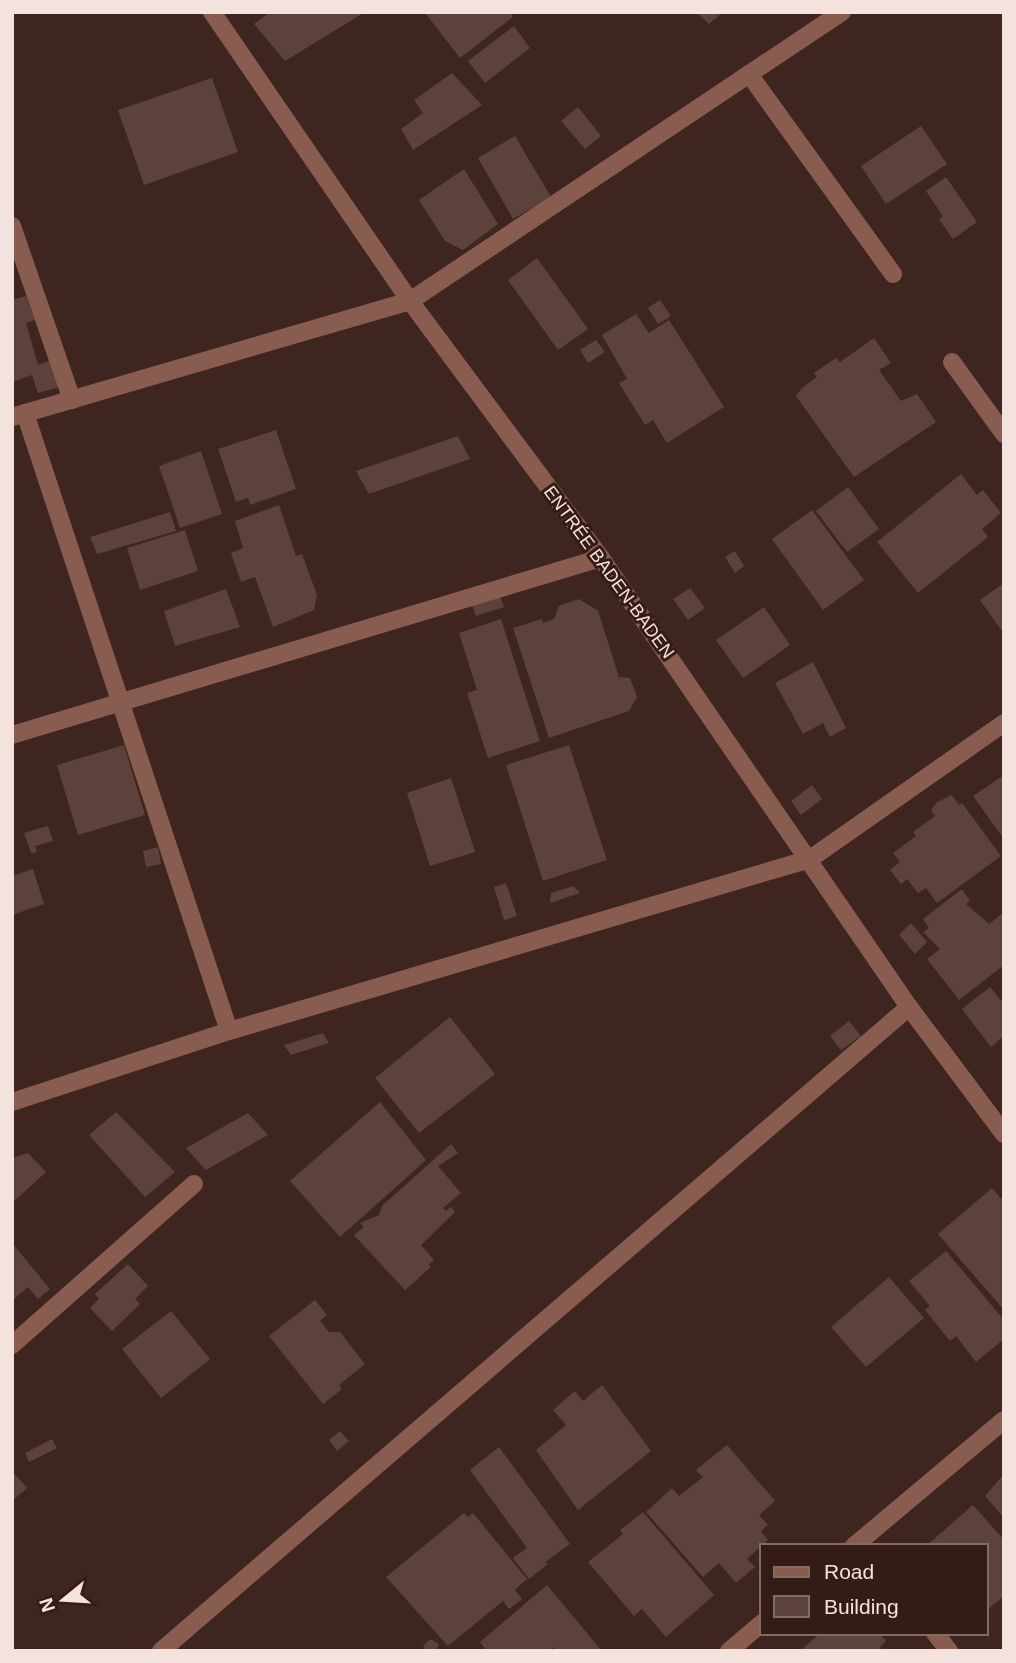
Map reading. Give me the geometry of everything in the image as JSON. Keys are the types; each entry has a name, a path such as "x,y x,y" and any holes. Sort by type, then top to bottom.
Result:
{"street":[{"name":"ENTRÉE BADEN-BADEN","path":"212,12 410,301 601,558 909,1007 1004,1133"},
{"path":"229,1031 19,415 410,301 842,12"},
{"path":"749,74 893,274"},
{"path":"12,226 72,400"},
{"path":"952,362 1004,434"},
{"path":"12,735 601,558"},
{"path":"12,1102 229,1031 810,859 1004,723"},
{"path":"161,1651 909,1007"},
{"path":"12,1345 194,1184"},
{"path":"860,1544 1004,1420"},
{"path":"729,1651 760,1625"},
{"path":"937,1635 949,1651"}],"building":[{"path":"270,12 365,12 285,61 254,24"},
{"path":"510,12 513,17 460,58 426,14"},
{"path":"696,12 723,12 709,24"},
{"path":"514,26 530,48 485,83 468,61"},
{"path":"452,73 482,105 413,150 401,129 423,113 414,100"},
{"path":"212,78 238,152 144,185 118,110"},
{"path":"578,107 601,136 585,149 561,121"},
{"path":"921,126 947,164 886,204 861,166"},
{"path":"515,136 551,197 513,219 478,158"},
{"path":"464,169 498,224 463,250 445,241 419,200"},
{"path":"946,177 977,222 953,239 939,219 943,216 926,191"},
{"path":"537,258 588,329 558,350 508,280"},
{"path":"26,296 35,320 26,323 38,365 52,360 60,387 38,393 32,375 12,382 12,300"},
{"path":"660,300 671,316 658,324 648,308"},
{"path":"636,314 649,333 669,320 724,407 667,443 653,420 645,425 619,383 627,379 602,335"},
{"path":"874,338 891,363 879,370 901,401 917,394 936,422 854,477 796,396 817,377 814,373 836,358 840,362"},
{"path":"596,340 605,352 588,363 580,350"},
{"path":"276,430 296,489 250,505 248,498 236,502 218,449"},
{"path":"458,436 470,459 369,494 356,471"},
{"path":"201,451 222,514 180,528 159,466"},
{"path":"961,474 977,495 983,490 1001,513 982,529 988,537 918,593 877,542"},
{"path":"848,487 879,529 847,552 816,511"},
{"path":"279,505 296,556 302,554 317,595 314,610 273,627 255,577 241,582 231,553 243,548 235,521"},
{"path":"812,510 864,580 823,610 772,539"},
{"path":"170,512 176,531 97,554 90,537"},
{"path":"185,530 198,571 140,590 127,548"},
{"path":"735,551 744,566 735,573 725,557"},
{"path":"1004,583 1004,634 980,600"},
{"path":"690,588 705,608 688,620 673,599"},
{"path":"226,589 240,627 175,646 164,611"},
{"path":"499,593 504,607 476,616 471,602"},
{"path":"579,599 598,611 619,677 630,678 637,697 629,711 549,738 513,628 542,619 543,623 554,619 559,606"},
{"path":"764,607 790,645 743,678 716,640"},
{"path":"501,619 540,741 488,758 467,693 477,690 459,633"},
{"path":"813,662 846,728 830,737 823,723 803,734 775,683"},
{"path":"124,745 145,815 78,835 57,765"},
{"path":"569,745 607,860 543,881 506,765"},
{"path":"1004,775 1004,839 973,796"},
{"path":"451,778 475,852 430,866 407,793"},
{"path":"812,785 822,799 801,815 791,801"},
{"path":"952,795 959,805 962,803 1001,856 937,903 926,888 918,893 907,879 901,884 890,870 900,862 893,853 916,836 913,832 935,816 931,810 937,802"},
{"path":"48,826 53,841 35,846 37,852 31,853 24,833"},
{"path":"158,847 161,864 146,867 143,851"},
{"path":"33,869 44,904 12,915 12,876"},
{"path":"506,883 517,916 504,920 494,887"},
{"path":"573,886 580,893 550,903 551,893"},
{"path":"962,889 970,901 966,904 989,924 1004,912 1004,965 959,1000 927,959 940,949 923,932 929,928 923,919"},
{"path":"911,923 927,942 915,954 899,935"},
{"path":"990,987 1004,1004 1004,1036 991,1047 962,1009"},
{"path":"450,1017 495,1074 419,1133 375,1078"},
{"path":"849,1021 861,1036 841,1050 830,1036"},
{"path":"323,1033 329,1043 291,1055 284,1045"},
{"path":"380,1102 426,1160 340,1237 290,1181"},
{"path":"116,1112 175,1172 145,1197 89,1135"},
{"path":"248,1113 268,1135 206,1170 186,1148"},
{"path":"451,1144 458,1153 438,1166 461,1193 443,1208 446,1211 451,1207 455,1212 421,1245 434,1260 429,1264 431,1267 405,1290 354,1235 364,1227 360,1223 379,1215 382,1206"},
{"path":"28,1153 46,1172 12,1203 12,1158"},
{"path":"992,1188 1004,1202 1004,1310 938,1234"},
{"path":"12,1243 50,1289 38,1299 28,1287 12,1301"},
{"path":"946,1251 1004,1320 1004,1339 976,1362 956,1336 950,1341 925,1310 930,1306 909,1281"},
{"path":"128,1264 148,1286 135,1299 140,1304 112,1331 90,1308 99,1299 95,1294"},
{"path":"889,1277 924,1318 866,1367 831,1327"},
{"path":"315,1300 327,1315 320,1321 329,1332 340,1332 365,1364 339,1385 342,1389 323,1404 269,1336"},
{"path":"171,1311 210,1359 161,1398 122,1349"},
{"path":"602,1385 651,1451 578,1510 536,1450 566,1425 553,1410 575,1391 583,1401"},
{"path":"340,1431 349,1441 337,1451 329,1440"},
{"path":"52,1439 57,1448 29,1462 25,1453"},
{"path":"727,1445 775,1501 759,1515 768,1525 761,1531 768,1540 760,1544 760,1547 747,1559 755,1567 736,1583 719,1563 703,1577 646,1512 672,1488 679,1496 703,1477 696,1470"},
{"path":"499,1447 570,1544 545,1562 548,1564 529,1579 513,1558 527,1548 470,1470"},
{"path":"12,1471 27,1488 12,1501"},
{"path":"1004,1476 1004,1518 985,1496"},
{"path":"973,1505 1004,1540 1004,1596 988,1609 988,1544 928,1544"},
{"path":"643,1512 714,1595 666,1637 642,1609 634,1616 588,1562 623,1534 620,1530"},
{"path":"464,1513 468,1517 473,1513 527,1579 515,1590 522,1599 509,1609 503,1601 448,1646 386,1577"},
{"path":"547,1585 602,1651 555,1651 553,1647 549,1651 487,1651 480,1642"},
{"path":"818,1635 881,1635 886,1641 880,1647 883,1651 800,1651"},
{"path":"430,1639 439,1644 436,1651 426,1651 423,1646"}]}
